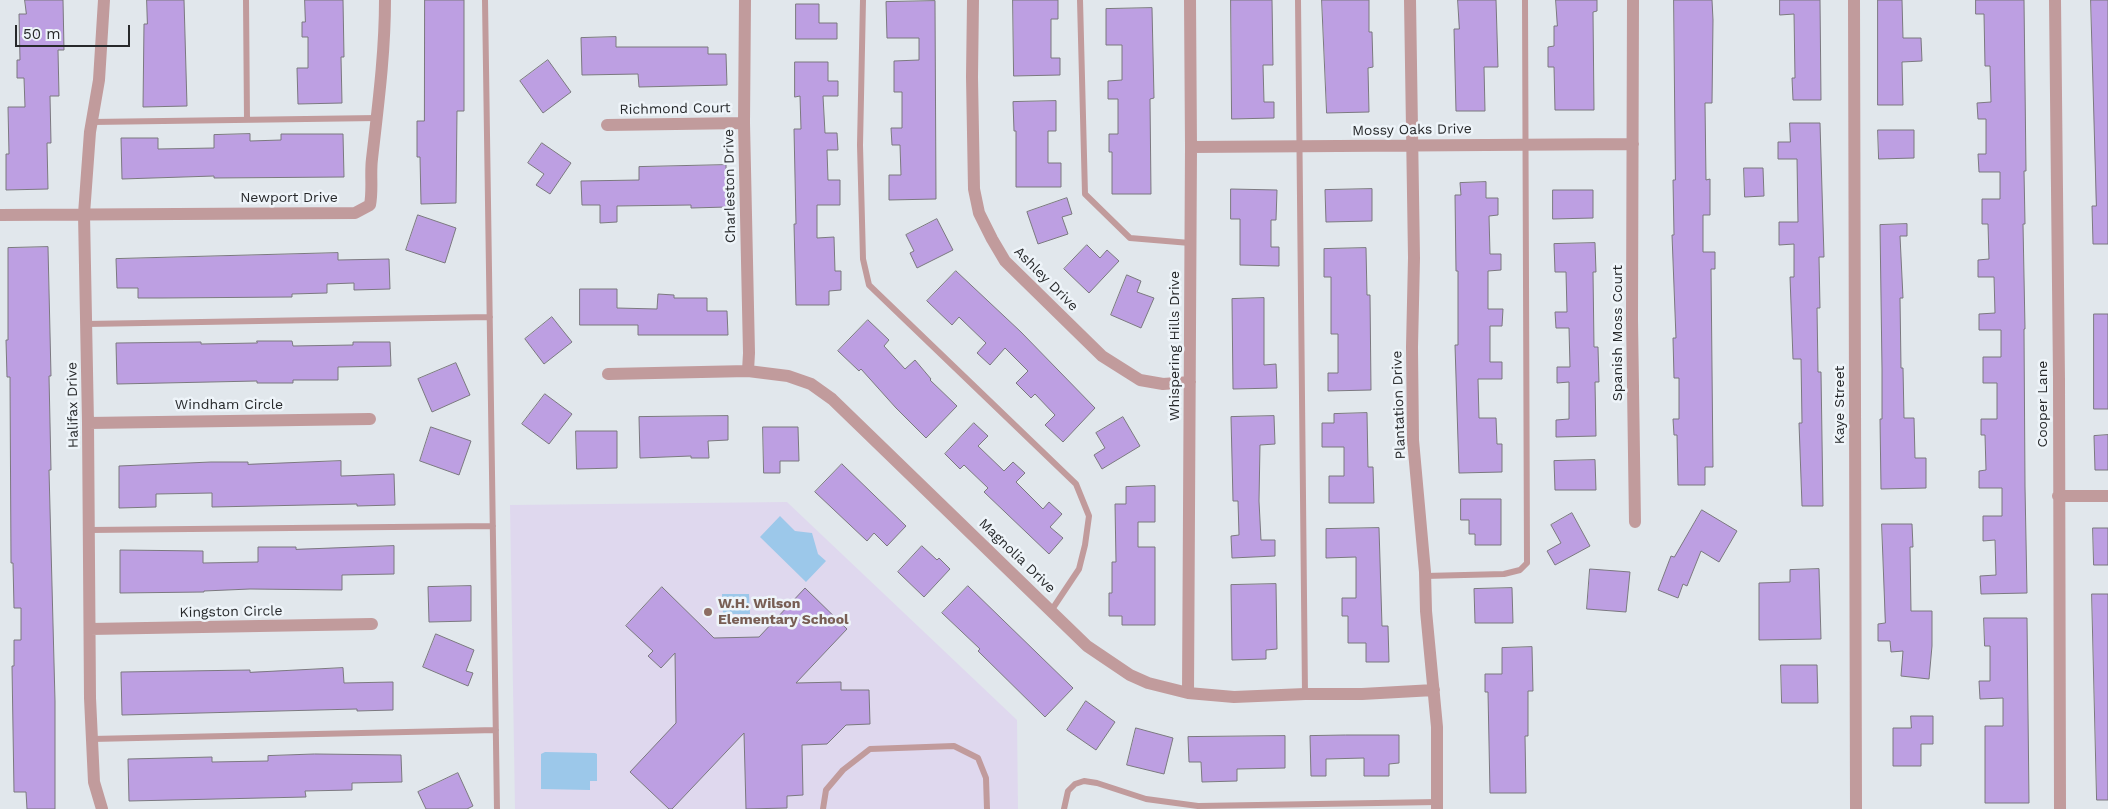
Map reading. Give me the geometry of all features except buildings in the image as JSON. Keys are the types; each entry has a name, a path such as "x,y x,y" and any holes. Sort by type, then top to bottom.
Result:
{"street":[{"name":"Halifax Drive","path":"102,809 94,782 92,739 84,214 92,122 99,80 104,0"},
{"name":"Newport Drive","path":"0,215 355,213 370,205 373,191 371,170 382,69 385,0"},
{"name":"Charleston Drive","path":"744,0 748,371"},
{"name":"Ashley Drive","path":"973,0 974,190 979,213 992,239 1005,261 1102,356 1140,380 1163,384 1190,382"},
{"name":"Whispering Hills Drive","path":"1188,693 1190,0"},
{"name":"Plantation Drive","path":"1410,0 1414,258 1412,347 1413,440 1437,727 1437,806"},
{"name":"Spanish Moss Court","path":"1633,0 1632,319 1635,522"},
{"name":"Kaye Street","path":"1854,0 1856,809"},
{"name":"Cooper Lane","path":"2055,0 2059,379 2060,809"},
{"name":"Richmond Court","path":"607,126 744,123"},
{"name":"Mossy Oaks Drive","path":"1191,147 1633,144"},
{"name":"Magnolia Drive","path":"608,374 748,371 788,376 811,384 832,399 1088,646 1130,675 1148,683 1188,693 1234,697 1434,690"},
{"name":"Windham Circle","path":"88,423 370,419"},
{"path":"2058,496 2108,496"},
{"name":"Kingston Circle","path":"90,629 372,624"}],"lane":[{"path":"246,0 247,120"},
{"path":"485,0 497,809"},
{"path":"863,0 860,144 863,259 869,286 1076,484 1089,516 1085,544 1079,568 1051,611"},
{"path":"1080,0 1085,194 1130,238 1190,243"},
{"path":"1298,0 1305,694"},
{"path":"1425,576 1504,574 1520,570 1527,563 1525,0"},
{"path":"92,122 376,118"},
{"path":"86,324 490,317"},
{"path":"89,530 493,526"},
{"path":"92,739 496,730"},
{"path":"823,809 826,790 843,770 870,749 954,746 978,758 986,778 987,809"},
{"path":"1064,809 1068,791 1075,784 1084,781 1097,783 1146,799 1198,806 1437,806"}],"shaded area":[{"name":"W.H. Wilson Elementary School","path":"787,502 1017,720 1018,809 515,809 510,505"},
{"path":"780,516 795,531 812,533 818,554 826,561 806,582 760,537"},
{"path":"722,594 749,594 750,614 723,614"},
{"path":"545,752 597,754 597,781 590,781 590,790 541,789 541,754"}],"place":[{"name":"W.H. Wilson Elementary School","path":"708,612"}]}
